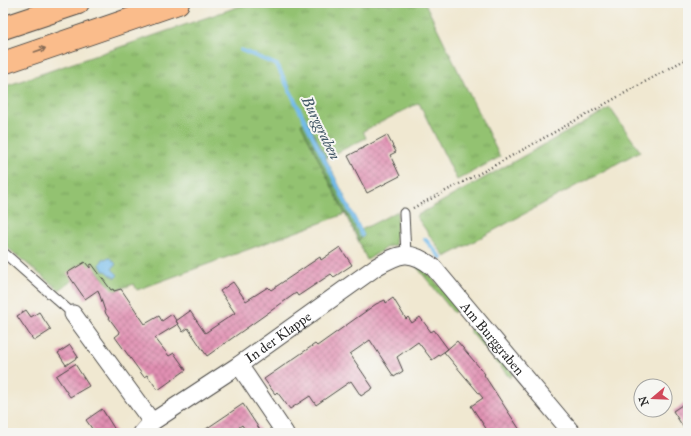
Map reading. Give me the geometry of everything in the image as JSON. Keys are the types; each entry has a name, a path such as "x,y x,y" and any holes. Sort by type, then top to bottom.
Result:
{"highway":[{"path":"3,28 78,3"},
{"path":"3,63 178,3"}],"street":[{"name":"In der Klappe","path":"73,314 147,427 239,365 376,267 390,258 406,254"},
{"name":"Am Burggraben","path":"406,254 420,258 432,267 572,433"},
{"path":"239,365 285,433"}],"lane":[{"path":"404,213 406,254"},
{"name":"In der Klappe","path":"3,252 73,314"}],"path":[{"path":"404,213 488,169 688,58"}],"green space":[{"path":"249,3 425,3 500,157 457,180 419,103 363,131 366,138 326,158 308,122 302,124 345,214 137,290 134,284 114,291 93,266 59,290 3,244 3,87"},
{"path":"610,108 640,151 445,257 416,216"},
{"path":"308,122 364,236 358,240 301,124"},
{"path":"398,211 395,245 387,247 367,260 358,240 364,236 361,230"},
{"path":"416,266 425,270 458,307 454,313"},
{"path":"476,328 513,373 510,378 469,330"}],"water":[{"path":"110,258 116,264 112,269 118,275 115,278 106,271 103,271 100,264 103,259"}],"building":[{"path":"387,135 396,152 390,155 400,176 367,193 348,156"},
{"path":"340,247 352,265 334,277 331,274 298,296 296,293 207,356 188,328 183,332 176,321 190,311 205,333 235,313 220,291 233,282 246,301 268,287 271,290 320,257 321,260"},
{"path":"85,262 90,268 90,265 92,264 111,290 113,289 114,291 121,289 145,324 159,316 162,321 172,314 178,324 155,338 169,356 174,353 186,370 158,390 147,375 144,377 115,337 120,333 106,314 98,290 85,299 67,273"},
{"path":"393,298 406,319 408,317 412,323 420,317 431,332 434,330 448,349 432,360 418,342 397,357 403,371 394,377 370,340 350,354 373,388 361,396 351,381 316,405 310,396 290,409 277,392 275,394 264,379 315,344 317,346 376,304 385,300 386,303"},
{"path":"26,310 31,317 39,312 51,330 34,341 17,316"},
{"path":"457,341 485,374 484,375 522,433 489,433 471,406 483,398 444,352"},
{"path":"70,345 78,357 66,365 58,353"},
{"path":"75,364 89,386 70,397 56,376"},
{"path":"688,401 688,433 687,433 673,411"},
{"path":"243,404 262,433 247,433 242,425 231,433 200,433"},
{"path":"102,409 117,433 95,433 86,420"}],"waterway":[{"name":"Burggraben","path":"241,50 277,65 362,235"},
{"name":"Burggraben","path":"425,239 441,258"}]}
